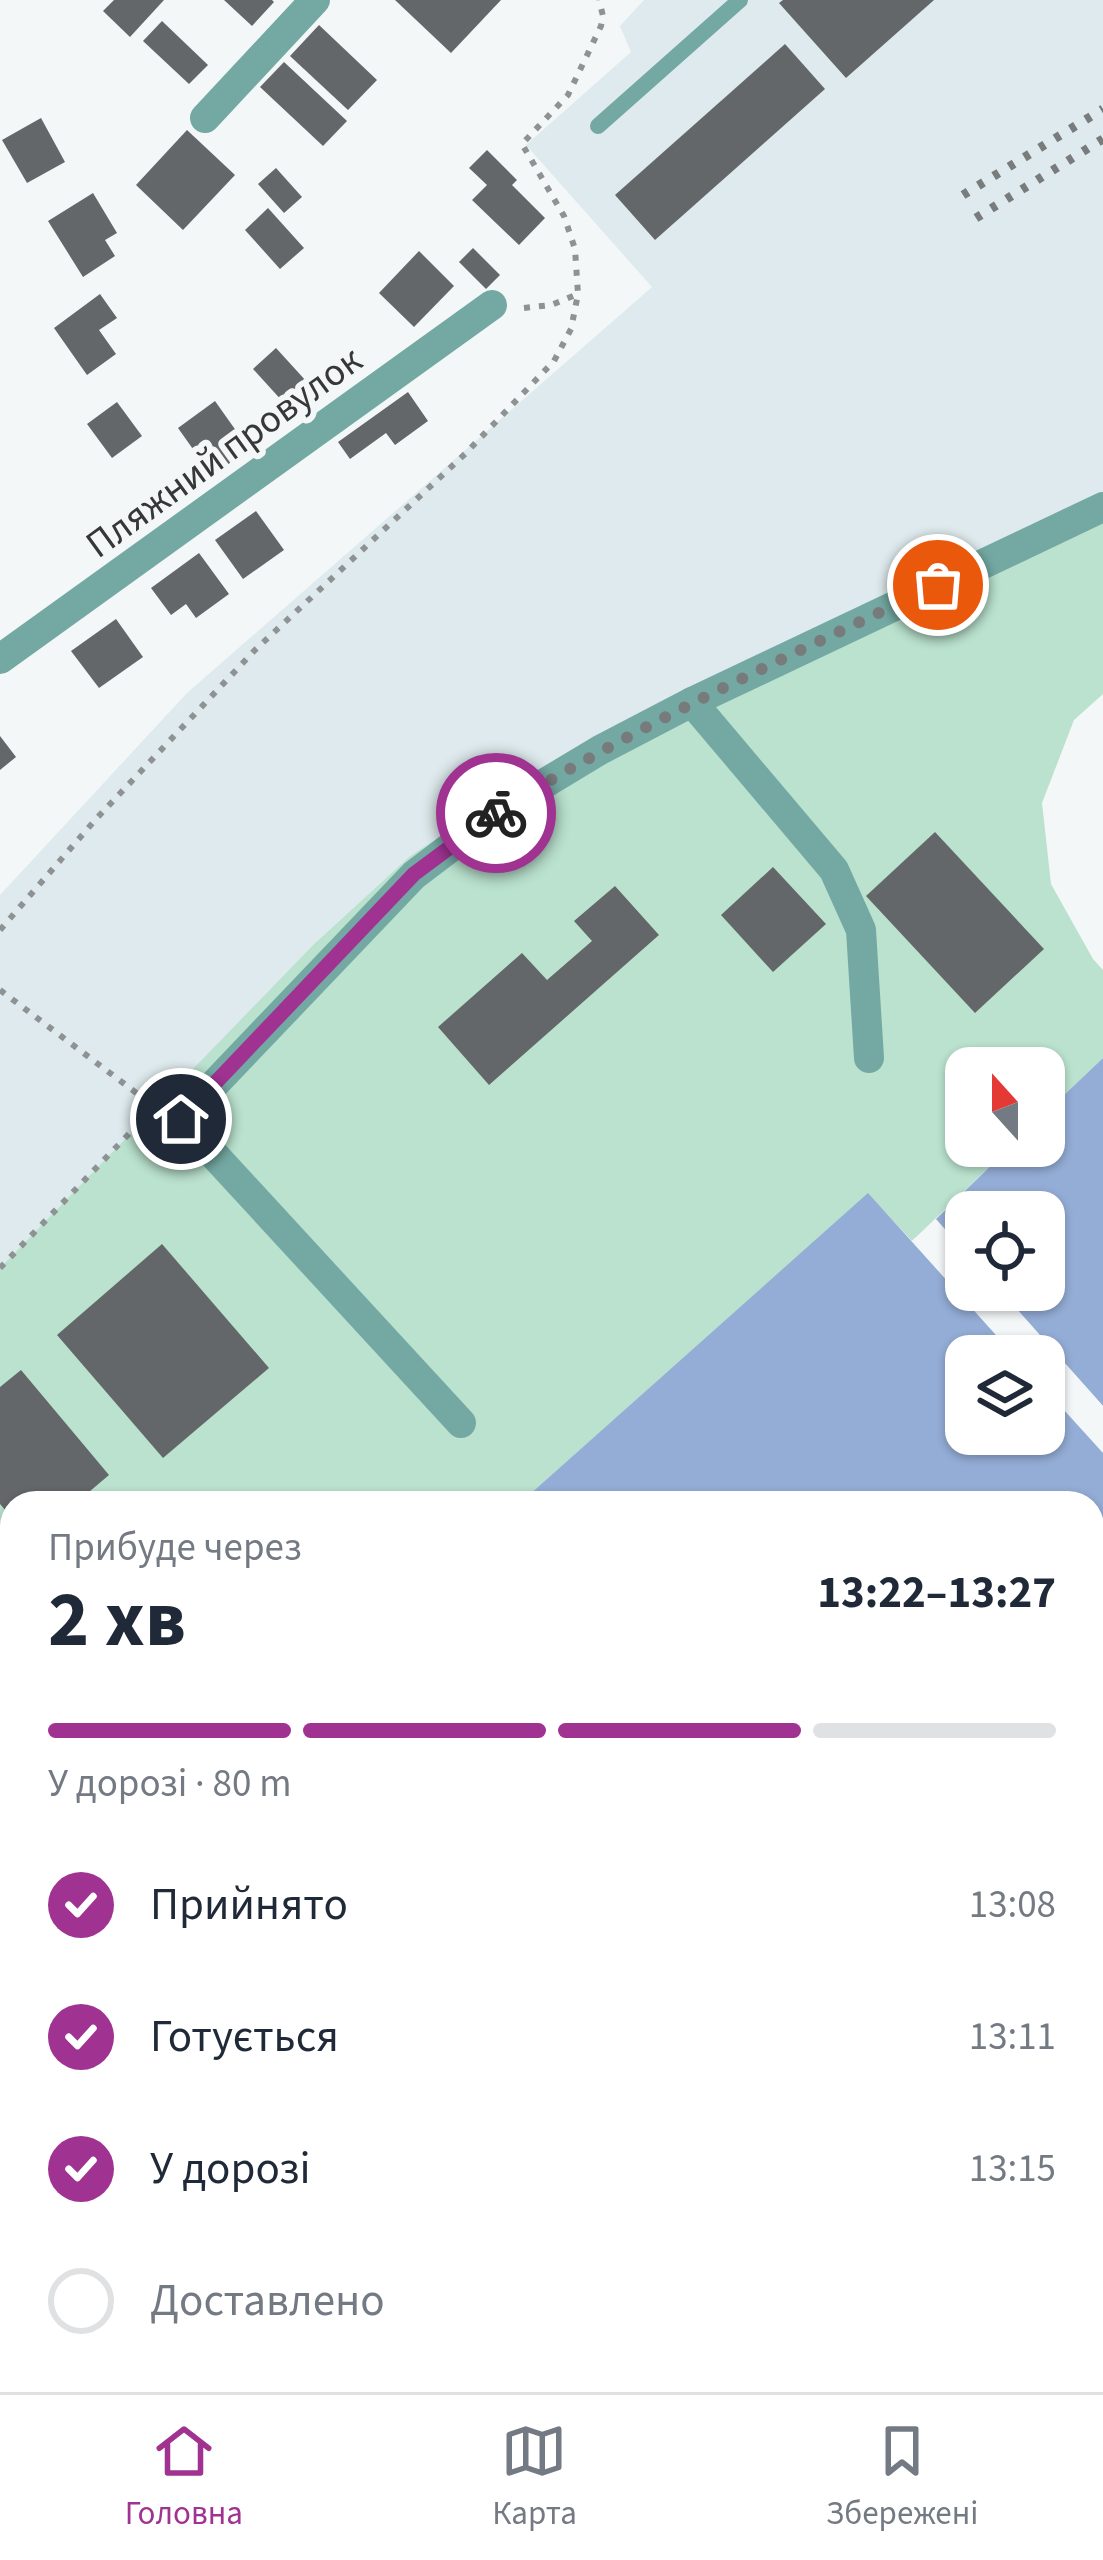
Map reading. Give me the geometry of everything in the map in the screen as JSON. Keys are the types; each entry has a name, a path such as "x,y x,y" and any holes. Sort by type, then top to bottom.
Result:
{"street":[{"path":"205,118 315,0"},
{"name":"Пляжний провулок","path":"0,659 492,305"},
{"path":"461,1423 181,1119 414,874 497,812 692,702 1103,507"},
{"path":"692,702 834,870 861,930 869,1058"}],"lane":[{"path":"598,126 734,2"}],"path":[{"path":"0,930 96,819 255,650 465,454 554,361 572,329 578,294 575,249 565,216 522,144 568,95 602,26 599,0"},
{"path":"492,305 551,305 578,294"},
{"path":"0,990 154,1107 0,1268"}],"shaded area":[{"path":"644,0 1103,0 1103,497 409,857 313,945 0,1268 0,895 187,693 652,287 526,145 631,52 620,26"}],"green space":[{"path":"1103,497 1103,694 1074,720 1042,803 1051,884 1103,970 1103,1058 1065,1094 1065,1047 945,1047 945,1167 989,1167 964,1191 945,1191 945,1209 912,1241 868,1194 534,1491 0,1491 0,1268 313,945 409,857 541,769"}],"water":[{"path":"1103,1058 1103,1406 1065,1364 1065,1335 1039,1335 1018,1311 1065,1311 1065,1191 965,1191 989,1167 1065,1167 1065,1094"},
{"path":"868,1193 945,1278 945,1311 974,1311 996,1335 945,1335 945,1455 1065,1455 1065,1411 1103,1453 1103,1491 533,1491"}],"pier":[{"path":"916,1237 945,1269 945,1278 912,1241"},
{"path":"975,1311 983,1311 1005,1335 996,1335"},
{"path":"1012,1311 1019,1311 1040,1335 1034,1335"},
{"path":"1065,1363 1103,1406 1103,1412 1065,1370"}],"building":[{"path":"114,0 164,0 130,37 103,11"},
{"path":"224,0 272,0 274,2 252,26"},
{"path":"395,0 501,0 451,53"},
{"path":"934,0 846,78 779,3"},
{"path":"162,21 208,65 189,84 143,41"},
{"path":"319,25 377,80 348,110 290,56"},
{"path":"785,44 825,89 655,240 615,195"},
{"path":"284,62 347,121 323,146 260,87"},
{"path":"41,118 65,162 27,183 2,140"},
{"path":"187,130 235,175 183,230 136,185"},
{"path":"487,150 517,180 512,185 545,218 519,245 472,200 487,185 469,168"},
{"path":"276,168 302,197 284,213 258,184"},
{"path":"93,193 117,233 105,240 115,256 83,277 48,221"},
{"path":"268,208 304,248 280,269 245,230"},
{"path":"473,248 500,275 486,289 459,262"},
{"path":"419,251 454,286 414,327 379,293"},
{"path":"100,294 117,318 99,330 116,354 87,375 54,328"},
{"path":"276,348 317,393 294,414 253,369"},
{"path":"408,392 428,421 395,445 386,433 350,459 338,442"},
{"path":"215,401 249,449 212,476 178,428"},
{"path":"117,402 142,436 112,458 87,424"},
{"path":"256,511 284,550 243,579 215,540"},
{"path":"199,553 229,594 196,618 186,604 171,615 151,588"},
{"path":"116,619 143,657 99,688 71,651"},
{"path":"0,736 16,757 0,770"},
{"path":"935,832 1044,949 975,1013 866,896"},
{"path":"773,867 826,924 773,972 721,915"},
{"path":"615,886 659,935 489,1085 438,1027 522,953 547,980 592,941 574,921"},
{"path":"162,1244 269,1368 163,1458 57,1335"},
{"path":"21,1370 109,1475 90,1491 0,1491 0,1387"}],"railway":[{"path":"963,195 1103,109"},
{"path":"976,218 1103,139"}],"way so far":[{"path":"496,813 692,702 938,585"}],"route":[{"path":"181,1119 414,874 496,813"}]}
